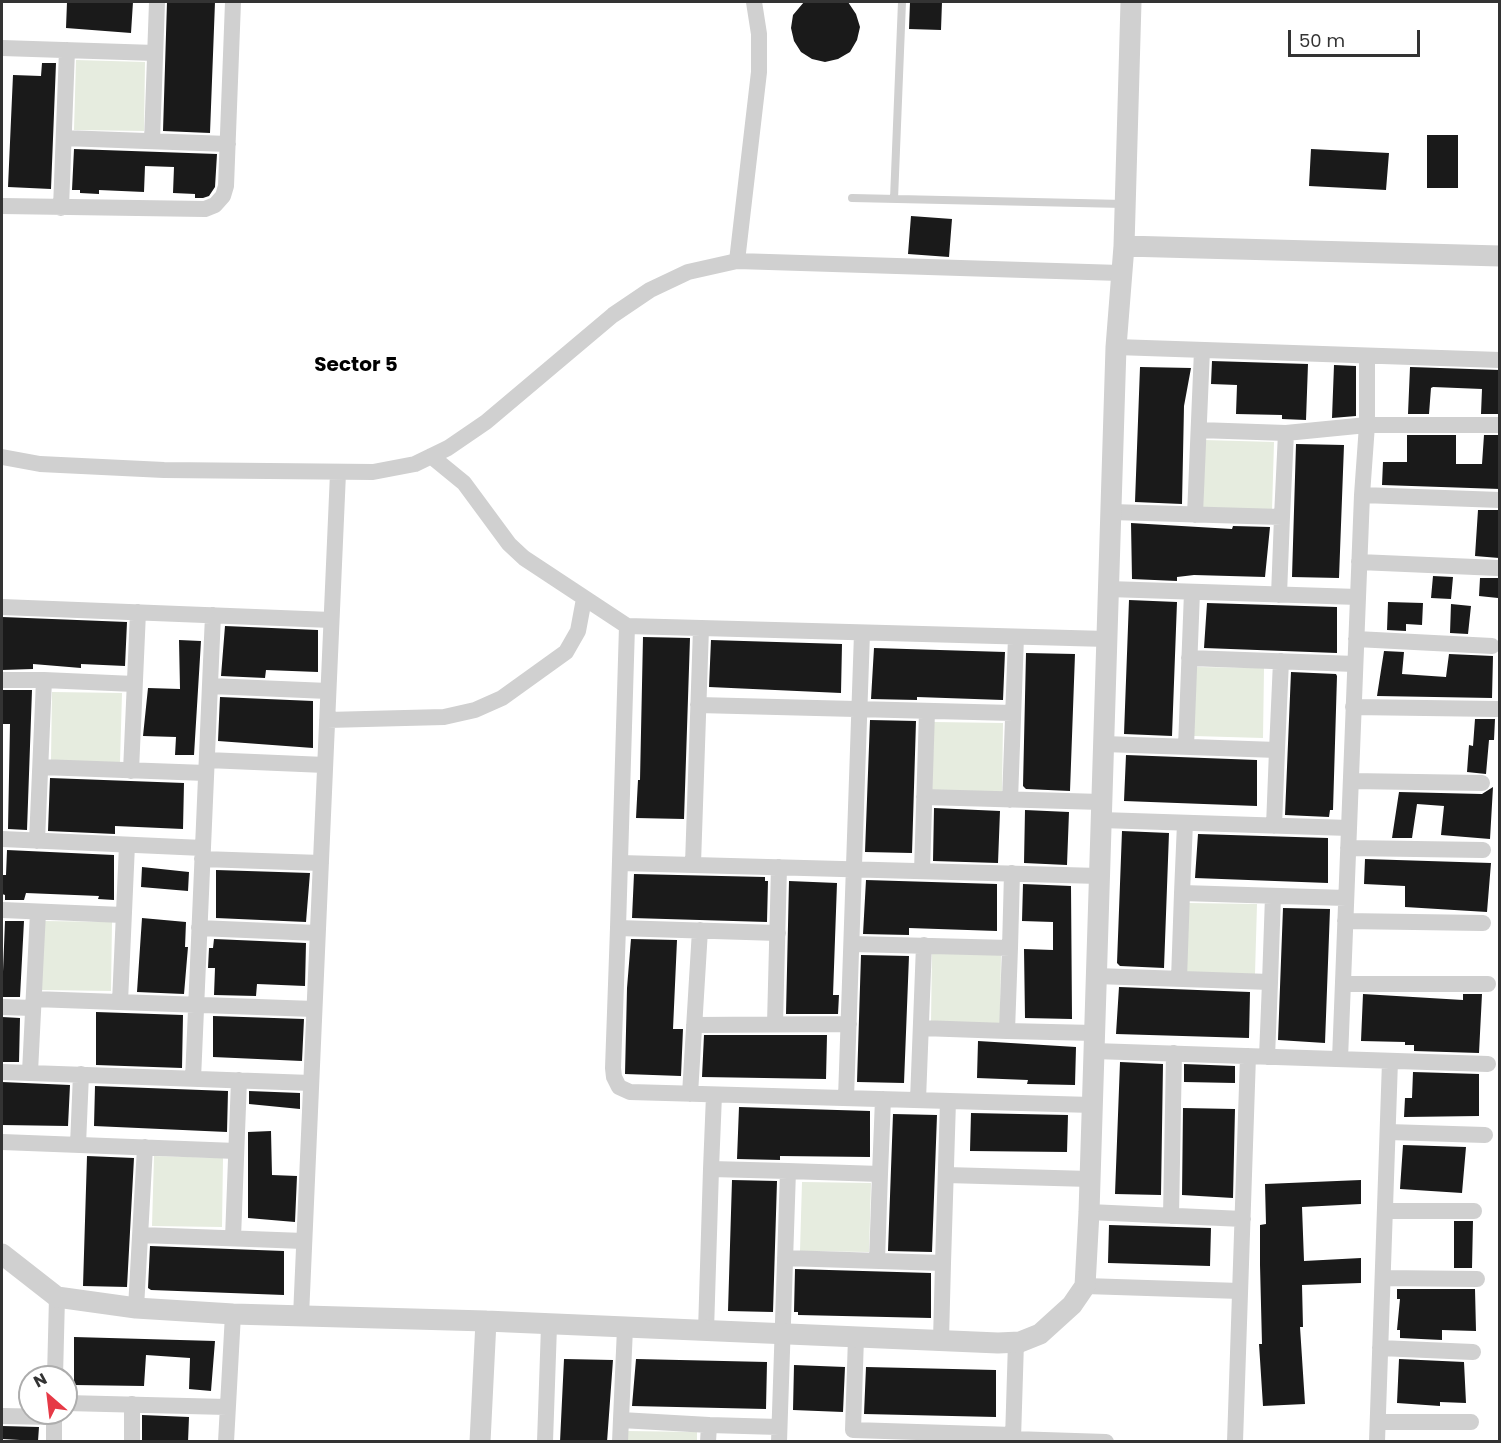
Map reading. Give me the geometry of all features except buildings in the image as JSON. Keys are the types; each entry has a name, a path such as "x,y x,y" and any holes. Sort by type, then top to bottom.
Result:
{"street":[{"path":"152,141 157,2"},
{"path":"2,206 205,209 215,205 223,196 226,186 233,2"},
{"path":"737,261 759,72 759,34 754,2"},
{"path":"2,1254 57,1297 136,1308 233,1314 1016,1342 1040,1334 1072,1305 1085,1286 1089,1212 1116,347 1120,273 1124,246 1131,2"},
{"path":"2,48 155,53"},
{"path":"61,208 68,50"},
{"path":"64,138 228,144"},
{"path":"1124,246 1500,256"},
{"path":"2,457 40,464 164,470 373,472 416,464 486,422 613,315 650,290 688,272 737,261 1120,273"},
{"path":"1116,347 1500,360"},
{"path":"1195,514 1202,350"},
{"path":"1340,1059 1359,562 1367,425 1367,356"},
{"path":"1199,430 1286,433 1367,425 1500,425"},
{"path":"1279,595 1286,433"},
{"path":"431,456 464,483 509,544 524,558 627,626 1107,639"},
{"path":"301,1317 338,473"},
{"path":"1362,495 1500,500"},
{"path":"1111,512 1282,518"},
{"path":"1359,562 1498,568"},
{"path":"1108,589 1358,597"},
{"path":"1186,747 1192,592"},
{"path":"327,720 444,717 475,710 502,698 566,652 578,631 584,599"},
{"path":"2,607 331,620"},
{"path":"131,771 138,612"},
{"path":"193,1079 213,615"},
{"path":"627,626 614,1077 619,1087 630,1092 1092,1105"},
{"path":"693,864 701,628"},
{"path":"846,1098 862,633"},
{"path":"1010,800 1016,637"},
{"path":"1356,639 1492,646"},
{"path":"1189,658 1355,664"},
{"path":"1274,826 1281,661"},
{"path":"2,680 134,684"},
{"path":"37,841 44,680"},
{"path":"210,686 328,691"},
{"path":"698,705 1013,713"},
{"path":"1353,707 1497,709"},
{"path":"922,871 927,711"},
{"path":"1104,744 1277,750"},
{"path":"40,767 131,771 325,765"},
{"path":"1351,781 1482,783"},
{"path":"924,797 1010,800 1185,823 1349,828"},
{"path":"1179,979 1185,823"},
{"path":"2,839 127,845 321,863"},
{"path":"120,1002 127,845"},
{"path":"1348,848 1483,850"},
{"path":"620,863 1099,876"},
{"path":"776,1024 779,867"},
{"path":"1007,1031 1012,873"},
{"path":"1182,893 1346,898"},
{"path":"1267,1057 1273,896"},
{"path":"2,910 123,915"},
{"path":"30,1072 38,912"},
{"path":"1345,921 1483,923"},
{"path":"199,928 318,933"},
{"path":"618,928 778,933"},
{"path":"690,1094 700,930"},
{"path":"852,944 1010,948"},
{"path":"918,1100 924,945"},
{"path":"1096,976 1270,982"},
{"path":"1342,984 1488,984"},
{"path":"2,1007 33,1003 120,1002 314,1009"},
{"path":"694,1024 849,1024"},
{"path":"921,1028 1007,1031 1174,1053 1488,1064"},
{"path":"1171,1216 1174,1053"},
{"path":"1235,1442 1248,1056"},
{"path":"1377,1442 1390,1061"},
{"path":"2,1072 311,1083"},
{"path":"78,1145 81,1074"},
{"path":"233,1238 239,1080"},
{"path":"706,1331 714,1095"},
{"path":"878,1261 883,1099"},
{"path":"941,1340 948,1101"},
{"path":"1388,1132 1485,1135"},
{"path":"2,1142 236,1151"},
{"path":"136,1308 145,1147"},
{"path":"711,1169 880,1174"},
{"path":"621,1420 708,1433 779,1434 788,1171"},
{"path":"946,1175 1090,1179"},
{"path":"1385,1210 1474,1211"},
{"path":"1089,1212 1243,1219"},
{"path":"141,1235 304,1241"},
{"path":"785,1258 943,1263"},
{"path":"1383,1278 1477,1279"},
{"path":"1085,1286 1240,1291"},
{"path":"56,1365 57,1297"},
{"path":"226,1442 233,1314"},
{"path":"480,1442 486,1322"},
{"path":"545,1442 549,1326"},
{"path":"620,1442 625,1328"},
{"path":"856,1337 852,1436 1107,1442"},
{"path":"1013,1438 1016,1342"},
{"path":"1380,1348 1473,1352"},
{"path":"78,1403 227,1407"},
{"path":"132,1404 132,1442"},
{"path":"2,1416 18,1416"},
{"path":"1378,1422 1471,1422"},
{"path":"54,1442 55,1425"}],"lane":[{"path":"894,199 902,2"},
{"path":"852,198 1125,204"}],"shaded area":[{"path":"76,60 145,62 144,131 74,130"},
{"path":"1204,440 1274,442 1272,511 1203,510"},
{"path":"1195,667 1264,668 1263,738 1194,736"},
{"path":"52,692 122,693 120,763 51,761"},
{"path":"934,722 1003,723 1002,793 932,792"},
{"path":"1188,903 1257,904 1255,974 1186,973"},
{"path":"43,921 112,922 111,991 41,990"},
{"path":"932,953 1001,954 1000,1024 931,1023"},
{"path":"154,1156 223,1158 222,1227 152,1226"},
{"path":"802,1182 871,1183 869,1252 800,1251"},
{"path":"627,1431 697,1432 697,1441 627,1442"}],"district":[{"name":"Sector 5","path":"356,366"}]}
